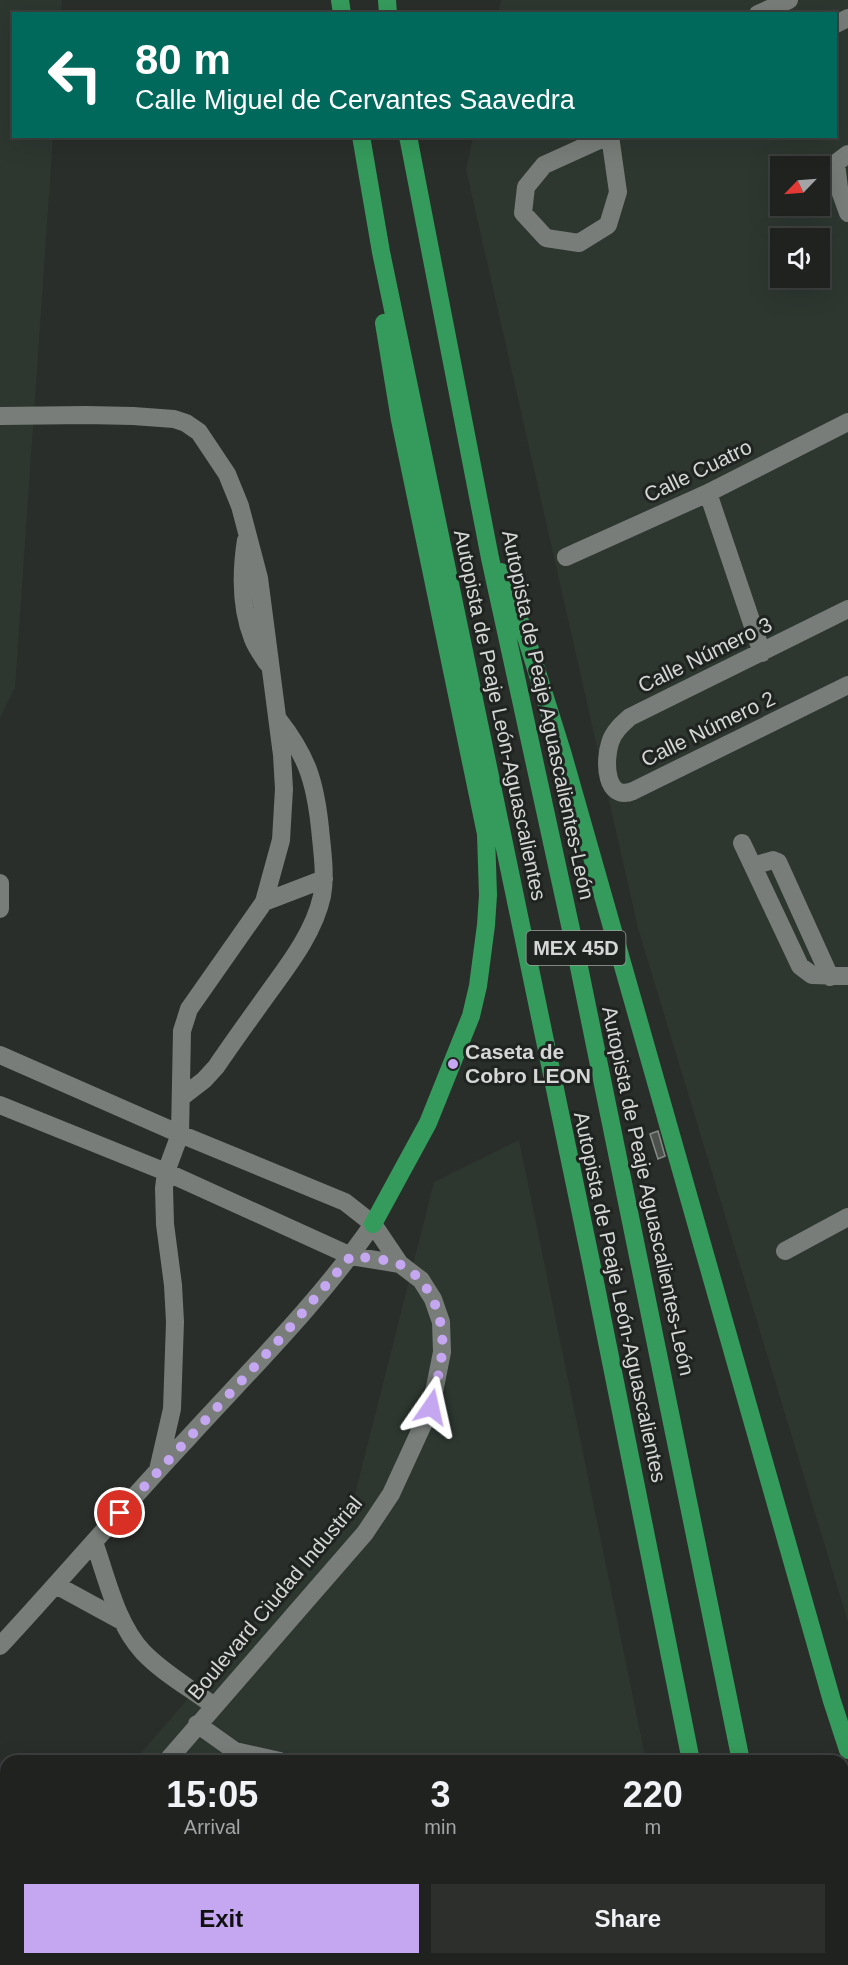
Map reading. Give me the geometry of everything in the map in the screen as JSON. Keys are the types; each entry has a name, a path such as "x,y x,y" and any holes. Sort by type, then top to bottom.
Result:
{"highway":[{"name":"Autopista de Peaje León-Aguascalientes","path":"361,138 381,252 591,1262 690,1755"},
{"name":"Autopista de Peaje Aguascalientes-León","path":"408,138 490,558 578,957 740,1755"},
{"path":"373,1224 428,1123 471,1016 478,986 488,895 486,834 400,420 386,340 380,279 381,252"},
{"path":"490,558 504,576 515,603 563,755 828,1689 848,1750"}],"street":[{"path":"762,12 789,0"},
{"path":"605,138 544,165 526,187 523,213 546,238 579,243 608,225 618,192 609,138"},
{"path":"848,154 836,163 839,188 848,213"},
{"path":"0,416 133,416 174,419 186,423 199,432 227,474 240,506 259,578 284,789 280,840 264,902 189,1009 182,1031 180,1134 166,1172 163,1205 175,1322 172,1409 158,1470"},
{"name":"Calle Cuatro","path":"566,557 708,493 848,422"},
{"path":"708,493 762,653"},
{"name":"Calle Número 3","path":"606,763 609,744 614,734 630,717 848,609"},
{"name":"Calle Número 2","path":"606,763 613,788 625,795 848,685"},
{"path":"182,1097 204,1080 216,1067 291,962 316,918 324,879 314,786 307,763 295,741 277,717"},
{"path":"742,843 800,966 812,975 839,977"},
{"path":"753,866 773,860 778,862 839,977"},
{"path":"264,902 324,879"},
{"path":"0,883 0,909"},
{"name":"Boulevard Ciudad Industrial","path":"0,1055 180,1134 345,1202 373,1224 400,1264 421,1280 433,1299 441,1322 442,1352 431,1407 391,1494 365,1533 172,1755"},
{"path":"0,1105 166,1172 351,1256 400,1264"},
{"path":"785,1251 848,1217"},
{"path":"0,1646 158,1470 280,1339 351,1256 373,1224"},
{"path":"94,1542 122,1621 133,1638 148,1656 213,1706"},
{"path":"56,1585 122,1621"},
{"path":"197,1724 235,1751 253,1755"}],"shaded area":[{"path":"0,0 62,0 61,12 12,12 12,138 53,138 15,687 0,718"},
{"path":"501,0 848,0 848,1622 638,928 466,169 473,138 837,138 837,12 498,12"},
{"path":"519,1140 645,1755 139,1755 351,1510 434,1182"}],"building":[{"path":"658,1131 665,1156 658,1159 650,1134"}],"place":[{"name":"Caseta de Cobro LEON","path":"453,1064"}],"route":[{"path":"120,1513 280,1339 351,1256 400,1264 421,1280 433,1299 441,1322 442,1352 431,1407"}]}
